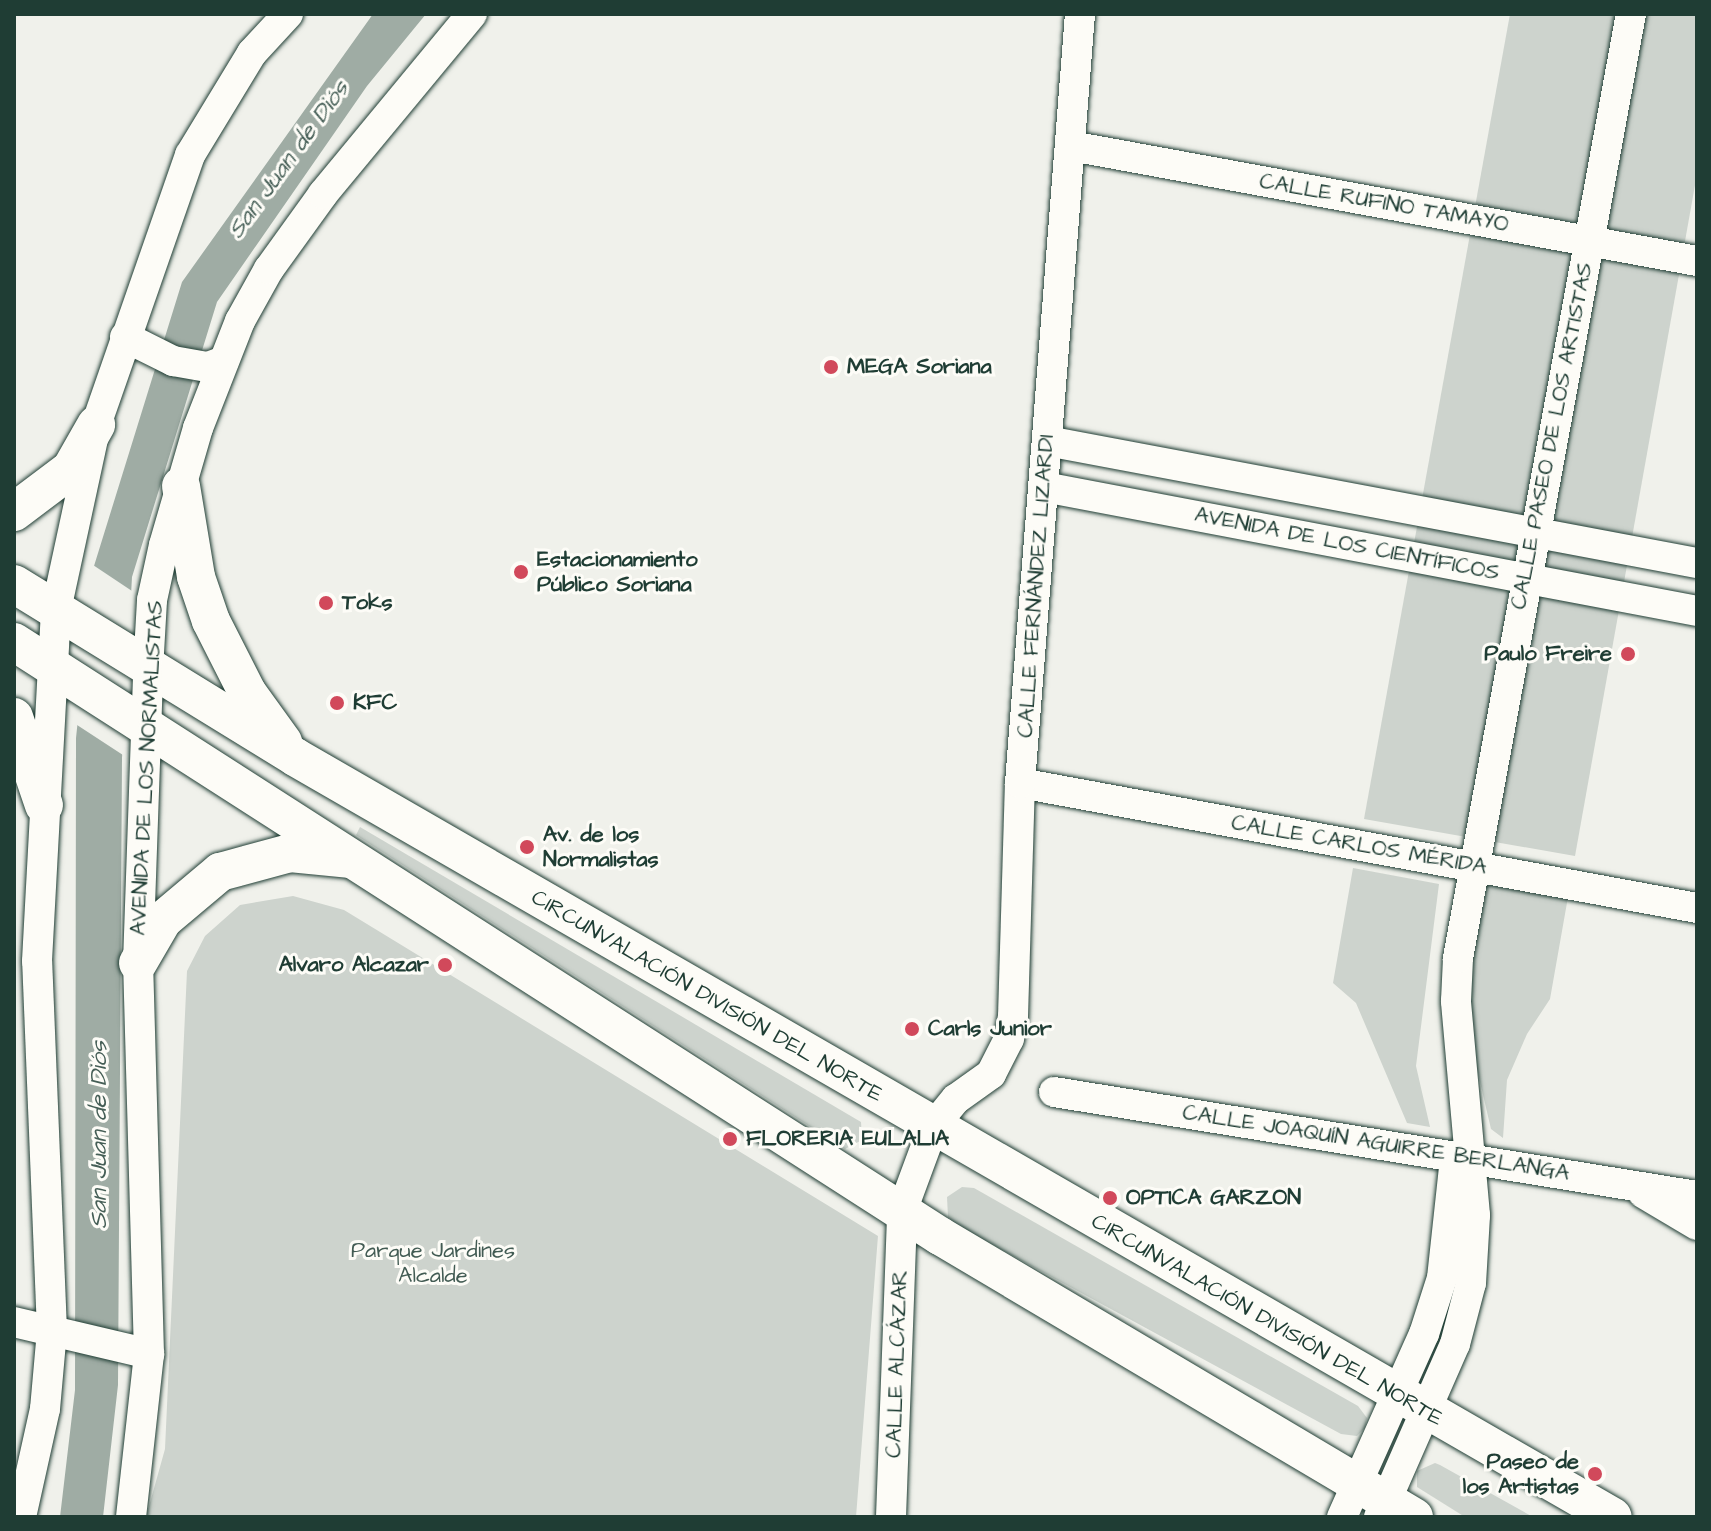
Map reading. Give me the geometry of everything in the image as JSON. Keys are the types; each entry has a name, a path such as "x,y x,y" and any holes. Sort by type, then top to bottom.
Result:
{"main road":[{"path":"14,512 71,469 96,425"},
{"path":"181,486 190,547 211,621 247,692 295,757"},
{"name":"CIRCUNVALACIÓN DIVISIÓN DEL NORTE","path":"14,584 144,668 295,757 1412,1404 1613,1517"},
{"path":"14,642 142,721 902,1211 1384,1504"},
{"path":"14,717 44,805"},
{"path":"138,963 180,901 232,867 290,853 362,863"}],"street":[{"path":"21,1517 59,1333 37,1032 44,805 58,669 60,613 96,425 132,342 190,155 252,53 288,14"},
{"name":"AVENIDA DE LOS NORMALISTAS","path":"131,1517 141,1352 138,963 142,721 152,600 216,364 293,232 472,14"},
{"name":"CALLE FERNÁNDEZ LIZARDI","path":"933,1127 956,1099 991,1074 1009,1039 1020,783 1080,14"},
{"name":"CALLE PASEO DE LOS ARTISTAS","path":"1342,1517 1384,1504 1442,1278 1464,1155 1458,958 1471,866 1631,14"},
{"name":"CALLE RUFINO TAMAYO","path":"1071,146 1697,261"},
{"path":"132,342 173,361 216,364"},
{"name":"AVENIDA DE LOS CIENTÍFICOS","path":"1047,441 1697,563"},
{"name":"AVENIDA DE LOS CIENTÍFICOS","path":"1044,487 1697,611"},
{"name":"CALLE CARLOS MÉRIDA","path":"1020,783 1697,908"},
{"name":"CALLE JOAQUÍN AGUIRRE BERLANGA","path":"1054,1092 1464,1155 1697,1196"},
{"name":"CALLE ALCÁZAR","path":"891,1517 902,1211 933,1127"},
{"path":"1623,1182 1697,1225"},
{"path":"14,1322 141,1352"}],"green space":[{"path":"1510,14 1697,14 1697,174 1575,856 1364,819"},
{"path":"360,827 861,1122 862,1140 845,1149 356,835"},
{"path":"1353,868 1439,884 1416,1066 1430,1127 1407,1123 1356,1003 1333,983"},
{"path":"1485,881 1568,897 1550,999 1527,1034 1507,1080 1503,1138 1491,1129 1463,1009"},
{"name":"Parque Jardines Alcalde","path":"293,896 344,910 878,1236 856,1517 146,1517 165,1449 187,971 205,936 240,905"},
{"path":"962,1187 974,1188 1358,1406 1367,1418 1365,1428 1357,1436 1341,1434 958,1226 948,1217 947,1197"},
{"path":"1435,1463 1533,1517 1465,1517 1417,1487 1417,1471"}],"water":[{"name":"San Juan de Diós","path":"373,14 426,14 367,86 217,302 132,577 122,758 118,1385 103,1517 60,1517 75,1390 76,738 94,566 182,282"}],"pier":[{"path":"90,563 135,593 126,757 74,723"}],"place":[{"name":"MEGA Soriana","path":"831,367"},
{"name":"Estacionamiento Público Soriana","path":"521,572"},
{"name":"Toks","path":"326,603"},
{"name":"Paulo Freire","path":"1628,654"},
{"name":"KFC","path":"337,703"},
{"name":"Av. de los Normalistas","path":"527,847"},
{"name":"Alvaro Alcazar","path":"445,965"},
{"name":"Carls Junior","path":"912,1029"},
{"name":"FLORERIA EULALIA","path":"730,1139"},
{"name":"OPTICA GARZON","path":"1110,1198"},
{"name":"Paseo de los Artistas","path":"1595,1474"}]}
